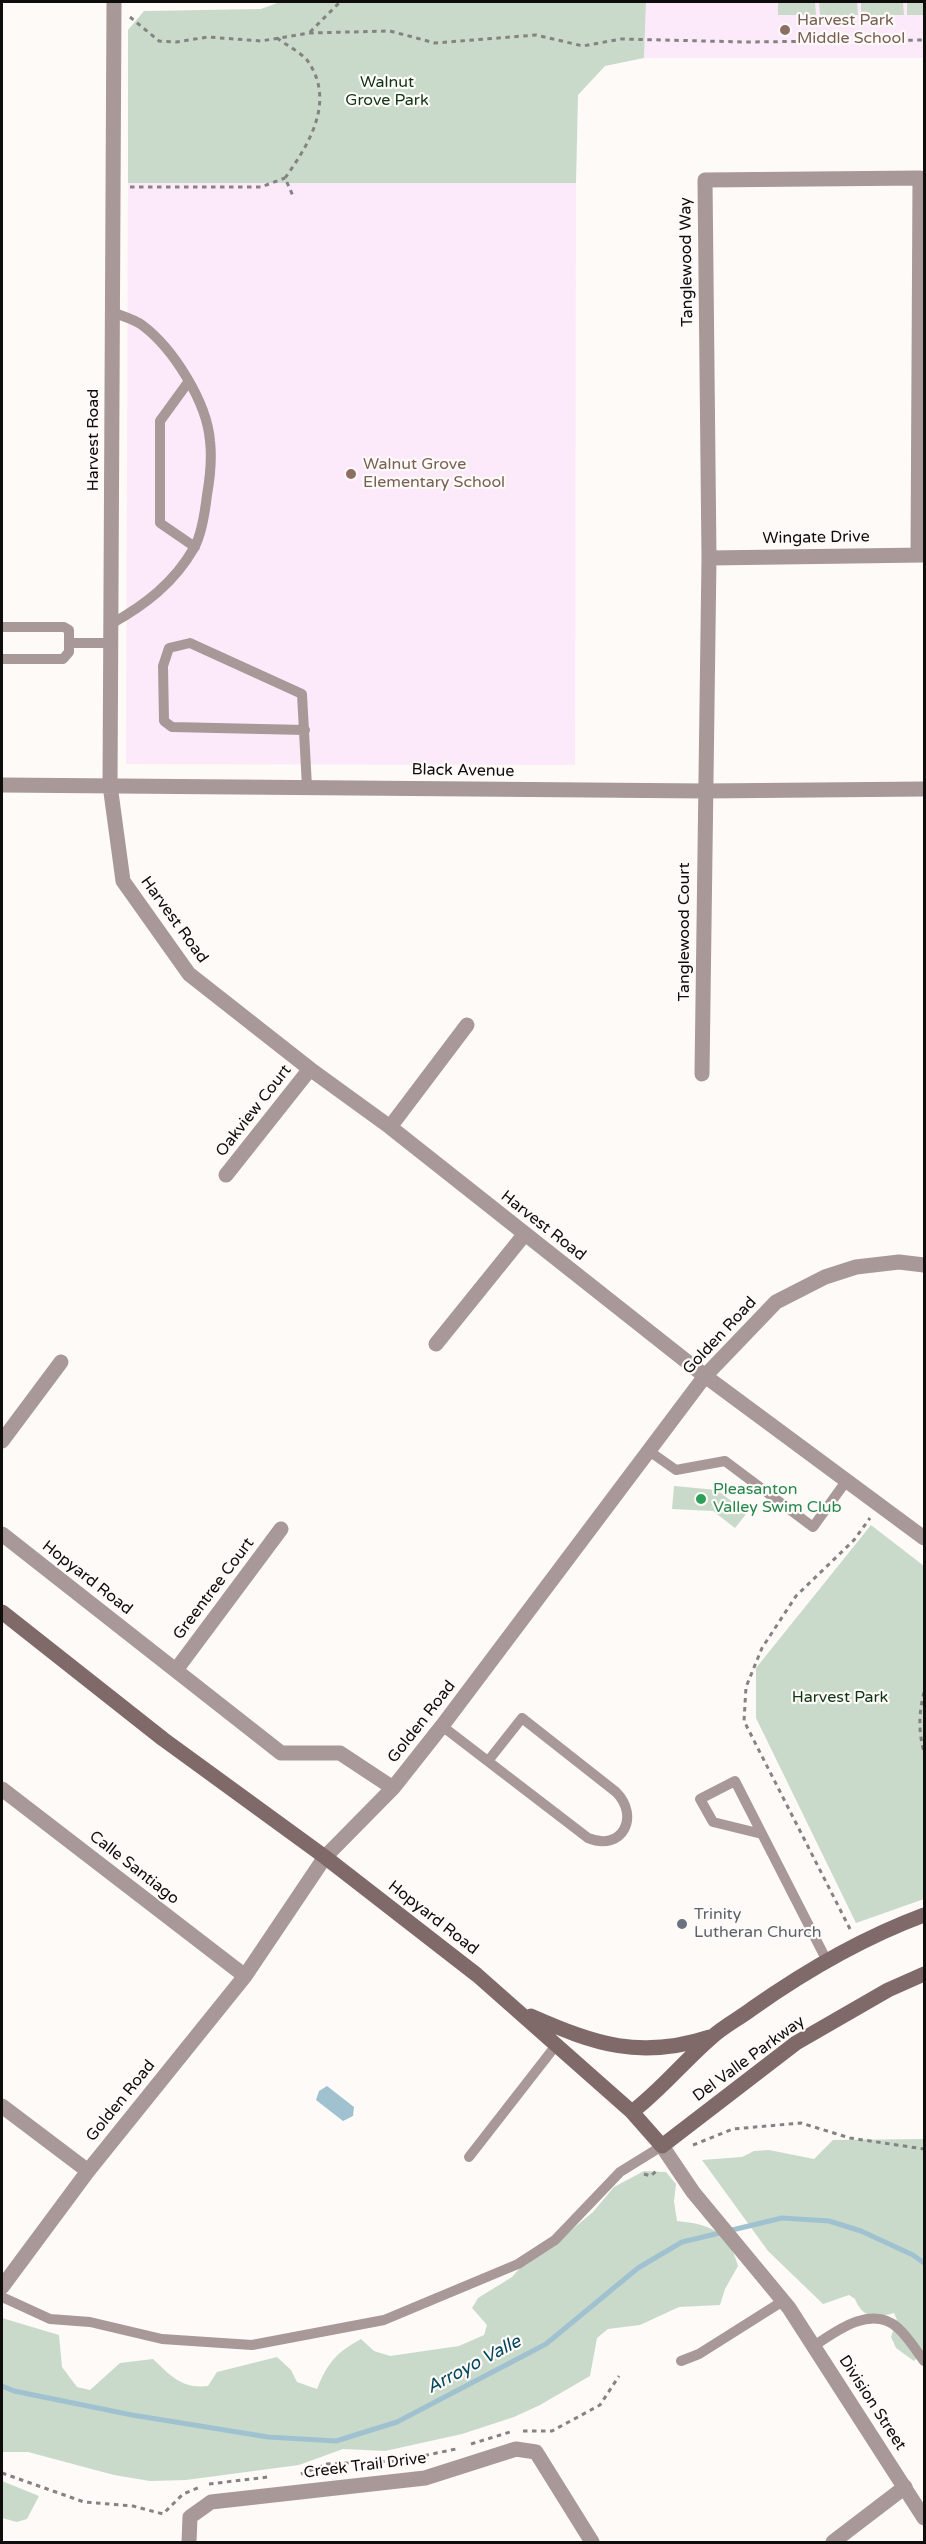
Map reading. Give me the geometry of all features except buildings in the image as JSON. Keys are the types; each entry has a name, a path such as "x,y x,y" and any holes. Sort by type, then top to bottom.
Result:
{"main road":[{"name":"Hopyard Road","path":"2,1612 163,1739 325,1857 518,2010 632,2112 662,2146"},
{"name":"Del Valle Parkway","path":"632,2112 653,2096 712,2036 826,1959 858,1942 924,1915"},
{"name":"Del Valle Parkway","path":"662,2146 796,2043 888,1990 924,1974"},
{"path":"518,2010 569,2032 613,2045 650,2049 684,2045 712,2036"}],"street":[{"name":"Harvest Road","path":"114,2 110,785 123,881 189,974 310,1069 390,1127 705,1376 924,1538"},
{"name":"Tanglewood Way","path":"705,791 709,558 705,180 920,178 921,555"},
{"name":"Wingate Drive","path":"709,558 921,555"},
{"name":"Black Avenue","path":"2,785 705,791 924,789"},
{"name":"Tanglewood Court","path":"702,1074 705,791"},
{"path":"390,1127 467,1025"},
{"name":"Oakview Court","path":"226,1175 310,1069"},
{"path":"436,1344 524,1235"},
{"name":"Golden Road","path":"2,2286 88,2171 245,1976 325,1857 393,1788 442,1726 705,1376 776,1302 825,1277 856,1267 899,1262 924,1265"},
{"path":"2,1441 61,1362"},
{"name":"Greentree Court","path":"176,1670 281,1529"},
{"name":"Hopyard Road","path":"2,1534 282,1753 340,1753 393,1788"},
{"name":"Calle Santiago","path":"2,1789 245,1976"},
{"path":"2,2106 88,2171"},
{"name":"Hopyard Road","path":"662,2146 693,2192 786,2304"},
{"name":"Division Street","path":"786,2304 924,2518"},
{"name":"Creek Trail Drive","path":"189,2542 190,2517 211,2502 426,2478 516,2449 536,2452 592,2542"},
{"path":"833,2542 905,2487"}],"lane":[{"path":"111,624 143,606 174,577 195,547 205,512 210,476 210,439 200,406 189,381 160,341 140,324 112,312"},
{"path":"189,381 160,421 160,523 195,547"},
{"path":"2,627 64,627 69,630 69,652 63,659 2,659"},
{"path":"69,643 111,643"},
{"path":"305,730 172,727 164,721 163,666 169,648 190,643 302,694 305,730 307,787"},
{"path":"649,1451 676,1470 724,1461 813,1527 847,1480"},
{"path":"442,1726 588,1838 600,1842 612,1841 621,1834 627,1823 628,1812 624,1800 522,1718 488,1761"},
{"path":"762,1834 713,1822 700,1799 735,1781 826,1959"},
{"path":"469,2157 557,2044"},
{"path":"2,2297 50,2319 90,2322 162,2340 252,2345 384,2320 518,2264 555,2240 620,2172 662,2146"},
{"path":"681,2361 699,2354 786,2304"},
{"path":"814,2346 846,2325 873,2318 896,2326 924,2361"}],"path":[{"path":"309,33 340,2"},
{"path":"126,13 159,41 208,37 261,41 309,33 390,31 435,43 536,35 583,46 621,39 735,42 924,40"},
{"path":"113,187 261,187 285,178 300,157 319,120 320,85 306,59 277,38"},
{"path":"285,178 293,196"},
{"path":"858,1942 841,1914 744,1721 746,1687 762,1648 796,1596 854,1540 880,1504"},
{"path":"924,1692 919,1733 924,1752"},
{"path":"662,2146 694,2145 734,2129 801,2123 850,2138 924,2149"},
{"path":"298,2475 327,2464 398,2461 457,2449 502,2433 552,2431 600,2405 619,2376"},
{"path":"2,2473 84,2502 133,2506 163,2514 183,2494 217,2481 275,2476"}],"shaded area":[{"name":"Harvest Park Middle School","path":"646,2 924,2 924,58 644,58"},
{"name":"Walnut Grove Elementary School","path":"128,183 576,183 575,765 126,764"}],"green space":[{"name":"Walnut Grove Park","path":"280,2 646,2 644,58 605,66 578,95 576,183 128,183 128,30 144,11 261,9"},
{"path":"778,2 815,2 816,15 778,15"},
{"path":"819,2 857,2 858,15 820,15"},
{"path":"861,2 903,2 904,15 861,15"},
{"path":"907,2 924,2 924,15 907,15"},
{"name":"Pleasanton Valley Swim Club","path":"674,1486 717,1490 747,1513 735,1528 713,1511 672,1509"},
{"name":"Harvest Park","path":"871,1525 924,1566 924,1899 856,1923 756,1718 756,1668"},
{"path":"924,2139 924,2352 914,2361 896,2348 891,2337 897,2320 894,2313 881,2316 866,2314 855,2299 849,2295 823,2304 768,2251 702,2160 742,2157 754,2151 769,2150 814,2159 833,2140"},
{"path":"644,2171 666,2172 676,2184 674,2201 677,2221 708,2228 716,2232 729,2245 738,2266 725,2289 720,2305 679,2307 640,2325 608,2329 597,2338 590,2376 514,2417 462,2434 385,2451 343,2449 299,2465 186,2480 150,2481 114,2475 28,2452 2,2452 2,2318 59,2335 62,2367 77,2387 90,2390 120,2363 153,2359 184,2383 208,2386 217,2372 277,2357 291,2370 297,2382 317,2389 334,2359 361,2339 374,2351 390,2356 459,2346 484,2335 487,2325 472,2308 478,2298 512,2277 527,2260 569,2232 593,2212 614,2187"},
{"path":"2,2481 39,2496 27,2519 17,2522 2,2518"}],"water":[{"path":"327,2086 354,2107 353,2116 343,2121 316,2100 319,2091"}],"waterway":[{"name":"Arroyo Valle","path":"2,2386 14,2391 132,2415 268,2437 336,2441 397,2422 546,2344 638,2268 682,2242 782,2218 829,2221 861,2231 913,2255 924,2263"}],"place":[{"name":"Harvest Park Middle School","path":"785,30"},
{"name":"Walnut Grove Elementary School","path":"351,474"},
{"name":"Pleasanton Valley Swim Club","path":"701,1499"},
{"name":"Trinity Lutheran Church","path":"682,1924"}]}
